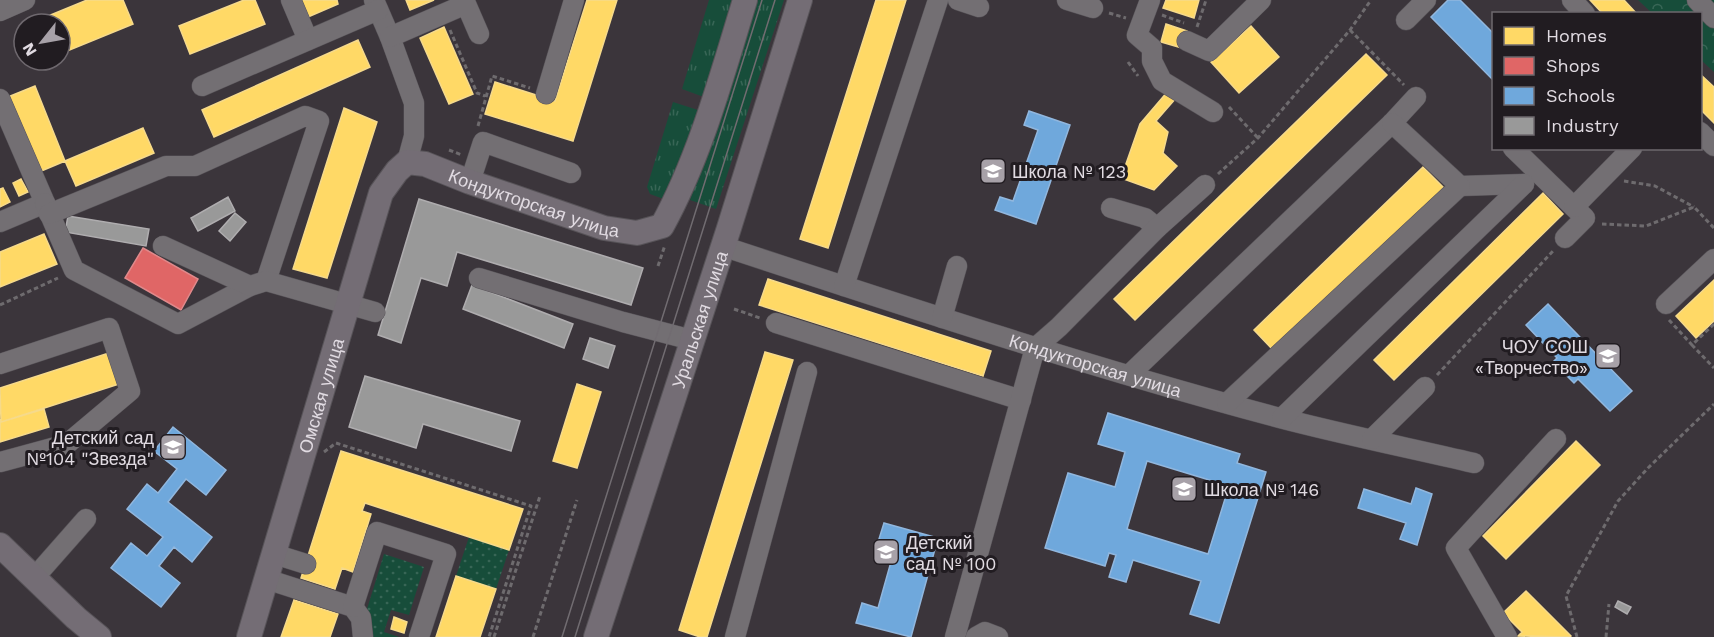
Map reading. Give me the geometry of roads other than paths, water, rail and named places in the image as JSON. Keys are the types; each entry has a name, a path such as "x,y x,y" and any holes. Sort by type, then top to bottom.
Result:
{"main road":[{"name":"Кондукторская улица","path":"407,162 425,164 604,228 664,234 712,106 745,0"},
{"name":"Уральская улица","path":"596,637 800,0"},
{"name":"Омская улица","path":"249,637 381,193 397,171 407,162"},
{"path":"0,545 99,637"}],"street":[{"path":"0,11 25,0"},
{"path":"291,0 308,40"},
{"path":"546,94 574,0"},
{"path":"844,286 938,0"},
{"path":"958,0 980,7"},
{"path":"1067,0 1093,8"},
{"path":"1150,0 1137,35 1152,48 1152,61 1162,81 1213,112"},
{"path":"1192,34 1209,51 1261,0"},
{"path":"1406,20 1426,0"},
{"path":"1572,0 1583,12"},
{"path":"390,37 469,2 478,34"},
{"path":"202,86 308,40 376,5 414,103 414,136 407,162"},
{"path":"1694,5 1714,18"},
{"path":"1129,375 1392,123 1416,97"},
{"path":"0,99 47,208 74,270 178,324 258,284 319,121 305,116 195,166 166,166 47,208 0,222"},
{"path":"1392,123 1460,186"},
{"path":"1702,133 1714,146"},
{"path":"470,182 483,142 571,173"},
{"path":"1515,150 1572,224 1604,177 1630,150"},
{"path":"1227,403 1460,186 1524,184 1282,418"},
{"path":"956,637 1035,348 1059,327 1157,228 1205,185"},
{"path":"1111,208 1145,218 1157,228"},
{"path":"164,246 258,284 375,312"},
{"name":"Кондукторская улица","path":"722,246 1035,348 1282,418 1474,463"},
{"path":"1666,304 1714,259"},
{"path":"942,318 957,266"},
{"path":"479,278 623,322 692,340"},
{"path":"777,323 1020,400"},
{"path":"0,364 109,328 129,391 67,444 0,462"},
{"path":"735,637 807,372"},
{"path":"1372,439 1425,387"},
{"path":"1507,637 1456,548 1556,439"},
{"path":"34,578 86,519"},
{"path":"353,607 377,532 446,554 419,637"},
{"path":"271,565 304,568"},
{"path":"271,565 353,607 361,618 363,637"},
{"path":"976,637 985,632 998,637"}],"tram line":[{"path":"562,637 762,0"},
{"path":"575,637 775,0"}],"place":[{"name":"Школа № 123","path":"993,171"},
{"name":"ЧОУ СОШ «Творчество»","path":"1608,356"},
{"name":"Детский сад №104 \"Звезда\"","path":"173,447"},
{"name":"Школа № 146","path":"1184,489"},
{"name":"Детский сад № 100","path":"886,552"}]}
